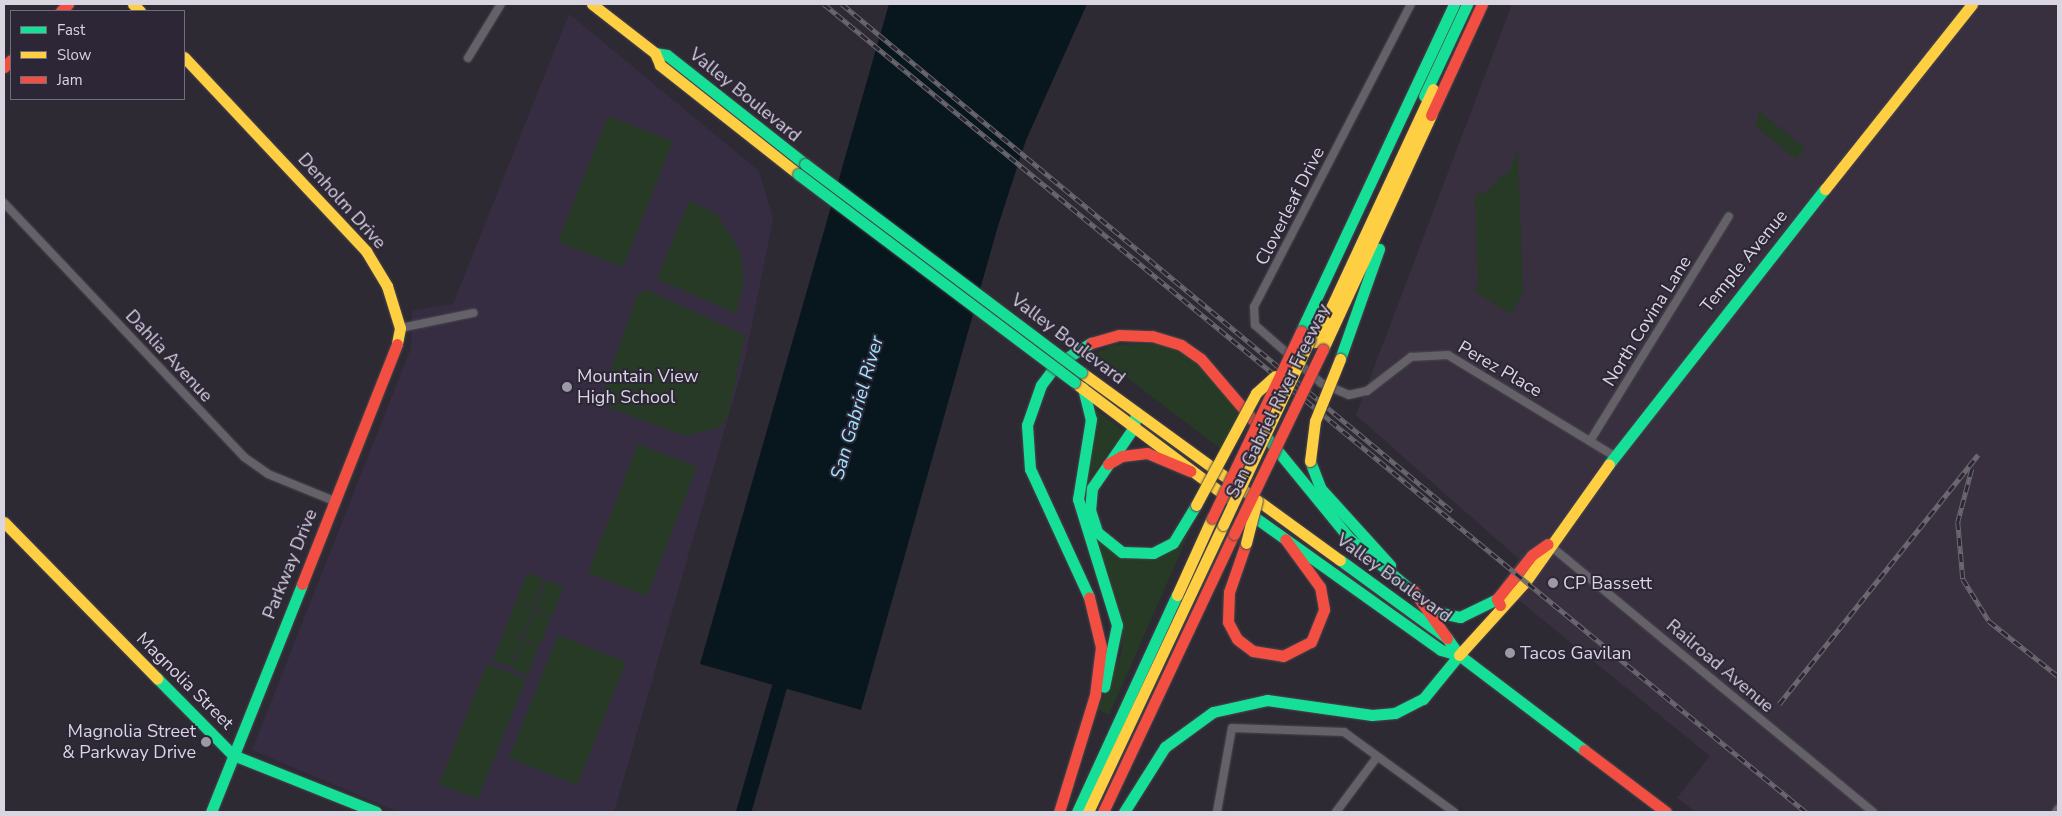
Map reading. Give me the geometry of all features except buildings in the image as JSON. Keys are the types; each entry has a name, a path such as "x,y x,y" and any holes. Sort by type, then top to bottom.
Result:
{"main road":[{"name":"Valley Boulevard","path":"592,4 655,53 667,55 805,164 1081,372 1447,638 1459,655 1666,812"},
{"name":"San Gabriel River Freeway","path":"1103,812 1228,529 1266,465 1312,340 1454,4"},
{"path":"1094,812 1228,529 1312,340 1467,4"},
{"path":"1312,340 1472,4"},
{"name":"San Gabriel River Freeway","path":"1076,812 1281,370 1312,340 1406,173 1482,4"},
{"name":"Temple Avenue","path":"1124,812 1165,747 1207,715 1238,703 1267,700 1372,715 1395,713 1423,699 1459,655 1532,555 1548,544 1614,456 1972,4"},
{"name":"Valley Boulevard","path":"655,53 660,65 798,174 1190,471 1441,650 1459,655"},
{"name":"Denholm Drive","path":"185,58 366,250 387,286 400,328"},
{"path":"1406,173 1316,421 1310,461 1326,495 1432,611 1447,638"},
{"name":"Parkway Drive","path":"211,812 400,328"},
{"path":"1085,733 1099,678 1099,630 1081,578 1034,483 1026,440 1030,410 1041,385 1057,364 1085,345 1114,336 1142,334 1169,340 1196,355 1324,512 1419,597"},
{"path":"1136,412 1134,427 1092,488 1090,510 1097,532 1122,552 1144,555 1162,550 1181,533 1256,393 1281,370"},
{"path":"1059,812 1112,659 1116,625 1113,601 1078,499 1091,425 1078,385"},
{"path":"1106,466 1122,456 1147,453 1190,471"},
{"path":"1266,465 1246,543 1229,592 1228,622 1237,639 1253,651 1283,656 1311,642 1324,609 1320,587 1285,538"},
{"name":"Magnolia Street","path":"4,522 233,756 376,812"},
{"path":"1088,812 1228,529"},
{"path":"1432,611 1460,617 1498,602"}],"street":[{"path":"468,58 501,4"},
{"name":"Cloverleaf Drive","path":"1341,394 1321,383 1255,325 1253,311 1412,4"},
{"name":"Dahlia Avenue","path":"4,203 244,457 268,474 334,501"},
{"name":"North Covina Lane","path":"1590,441 1729,216"},
{"path":"400,328 473,312"},
{"name":"Perez Place","path":"1341,394 1367,391 1411,357 1439,353 1470,366 1614,456"},
{"name":"Railroad Avenue","path":"1548,544 1874,812"},
{"path":"1216,812 1232,728 1344,732 1454,812"},
{"path":"1336,812 1377,757"}],"shaded area":[{"path":"1512,4 2058,4 2058,812 1696,812 1677,798 1710,756 1500,585 1519,559 1356,415"},
{"name":"Mountain View High School","path":"569,14 759,171 773,219 745,359 614,812 398,812 252,750 411,348 412,311 453,304"}],"green space":[{"path":"1759,111 1805,148 1796,159 1756,127"},
{"path":"608,116 673,141 623,267 558,242"},
{"path":"1518,151 1523,294 1510,314 1474,291 1478,284 1475,194 1486,193 1502,174 1507,174"},
{"path":"689,201 716,213 740,251 744,281 736,313 657,279"},
{"path":"647,290 745,335 728,416 721,427 685,436 599,404 638,293"},
{"path":"1162,343 1196,360 1242,416 1221,449 1096,354 1111,345"},
{"path":"1095,409 1124,431 1092,475 1087,512 1124,557 1136,560 1180,543 1189,533 1109,715 1098,710 1122,651 1122,625 1084,514"},
{"path":"638,444 697,467 647,596 588,573"},
{"path":"527,573 544,579 533,608 516,601"},
{"path":"547,580 564,587 552,615 535,608"},
{"path":"516,602 533,609 521,638 504,631"},
{"path":"534,610 551,616 540,645 523,638"},
{"path":"504,632 521,639 509,667 492,660"},
{"path":"558,635 626,662 577,785 509,758"},
{"path":"522,640 539,646 528,675 511,668"},
{"path":"487,664 526,679 478,799 439,784"}],"water":[{"path":"889,4 1087,4 1026,140 998,226 861,710 700,664"}],"waterway":[{"name":"San Gabriel River","path":"743,812 784,669"}],"railway":[{"path":"824,4 1806,812"},
{"path":"842,4 1452,511"},
{"path":"1779,704 1978,455"},
{"path":"1972,469 1958,522 1963,579 1989,621 2058,676"}],"traffic: fast":[{"path":"1301,331 1454,4"},
{"path":"1424,96 1467,4"},
{"path":"655,53 667,55 805,164"},
{"path":"805,164 1081,372"},
{"path":"798,174 1074,382"},
{"path":"1609,464 1825,189"},
{"path":"1340,359 1379,249"},
{"path":"1089,597 1030,469 1027,425 1041,385 1057,364 1091,343"},
{"path":"1083,388 1091,419 1078,499 1117,625 1104,687"},
{"path":"1136,412 1134,427 1092,488 1090,510 1097,532 1122,552 1153,553 1173,543 1196,505"},
{"path":"1268,439 1349,538 1419,597"},
{"path":"1310,461 1321,489 1390,565"},
{"path":"1246,511 1441,650 1459,655"},
{"path":"1340,560 1447,638 1459,655 1584,750"},
{"path":"211,812 302,584"},
{"path":"1077,812 1177,595"},
{"path":"1432,611 1460,617 1497,599"},
{"path":"1124,812 1165,747 1213,712 1267,700 1372,715 1395,713 1423,699 1459,655"},
{"path":"157,678 233,755 376,812"}],"traffic: slow":[{"path":"133,4 139,10"},
{"path":"592,4 655,53 660,65 798,174"},
{"path":"1825,189 1972,4"},
{"path":"185,58 366,251 387,286 400,328 397,344"},
{"path":"1315,342 1433,89"},
{"path":"1323,349 1431,115"},
{"path":"1223,525 1310,339"},
{"path":"1310,461 1315,421 1340,359"},
{"path":"1081,372 1340,560"},
{"path":"1196,505 1256,393 1275,376"},
{"path":"1078,385 1230,499"},
{"path":"1459,655 1526,581 1609,464"},
{"path":"1246,543 1257,500"},
{"path":"1177,595 1212,518"},
{"path":"4,522 157,678"},
{"path":"1088,812 1223,525"}],"traffic: jam":[{"path":"62,10 68,4"},
{"path":"1431,115 1482,4"},
{"path":"4,67 10,61"},
{"path":"1212,518 1301,331"},
{"path":"1091,343 1119,335 1152,336 1181,345 1201,359 1253,420"},
{"path":"302,584 397,344"},
{"path":"1234,534 1323,349"},
{"path":"1108,464 1122,456 1147,453 1190,471"},
{"path":"1103,812 1234,534"},
{"path":"1246,543 1229,592 1228,622 1237,639 1253,651 1283,656 1311,642 1324,609 1320,587 1285,539"},
{"path":"1500,605 1497,599 1532,555 1548,544"},
{"path":"1413,590 1447,638"},
{"path":"1059,812 1095,695 1101,647 1089,597"},
{"path":"1584,750 1666,812"}],"place":[{"name":"Mountain View High School","path":"567,387"},
{"name":"CP Bassett","path":"1553,583"},
{"name":"Tacos Gavilan","path":"1510,653"},
{"name":"Magnolia Street & Parkway Drive","path":"206,742"}]}
